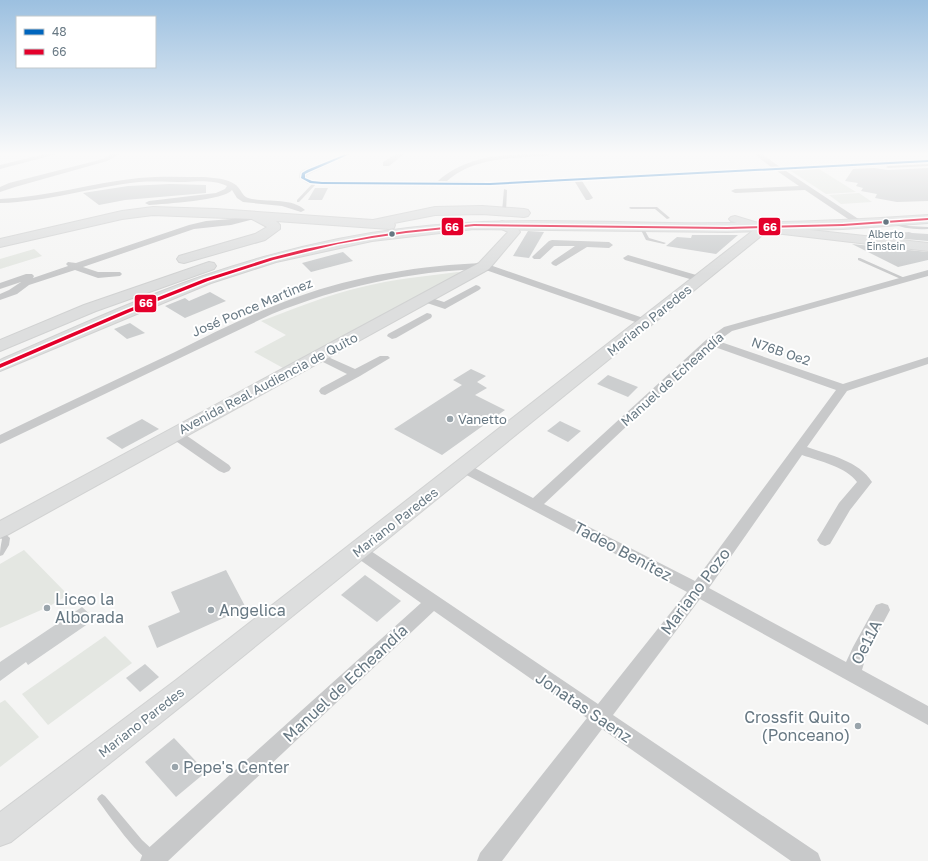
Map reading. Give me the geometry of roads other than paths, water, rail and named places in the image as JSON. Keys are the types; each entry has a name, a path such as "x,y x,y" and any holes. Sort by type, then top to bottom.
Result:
{"main road":[{"path":"0,232 100,210 149,203 299,205 363,213 482,210 503,218 550,226 642,228 764,228 846,225 928,219"},
{"path":"0,366 146,304 214,278 275,258 332,244 399,232 483,223 491,218 490,214 482,210"},
{"path":"846,225 928,210"},
{"path":"0,243 122,215 153,211 256,216 435,228"},
{"path":"0,346 90,308 192,271 263,248 435,212"},
{"path":"435,212 422,220 424,224 435,228"},
{"path":"90,308 122,288 166,266 184,259 260,237 273,229 274,225 256,216"},
{"path":"474,225 503,218 574,216 735,219 846,225 928,247"},
{"name":"Avenida Real Audiencia de Quito","path":"0,530 484,266 514,232 503,218"},
{"path":"735,219 764,228 800,233 912,243 928,243"},
{"name":"Mariano Paredes","path":"0,831 359,551 764,228"}],"street":[{"path":"0,201 22,201 56,194"},
{"path":"149,203 219,194"},
{"path":"239,194 246,200 299,205"},
{"path":"587,194 589,198"},
{"path":"813,194 846,225"},
{"path":"163,234 193,221 194,218 187,212"},
{"path":"0,286 24,281 163,234 196,226 230,222 256,216"},
{"path":"550,226 552,243"},
{"path":"537,257 552,243 609,245"},
{"path":"556,263 585,244"},
{"path":"628,258 700,279"},
{"path":"72,265 83,272 95,276 117,274"},
{"name":"José Ponce Martinez","path":"0,440 268,312 301,299 340,287 399,275 456,267 484,266 645,322"},
{"name":"Manuel de Echeandía","path":"535,504 710,342 728,329 928,273"},
{"path":"0,297 13,292 24,281"},
{"path":"424,299 445,306 476,288"},
{"path":"392,336 427,316"},
{"path":"388,319 408,326"},
{"name":"N76B Oe2","path":"710,342 843,388"},
{"path":"319,356 356,374"},
{"path":"326,391 384,358"},
{"path":"843,388 928,360"},
{"name":"Mariano Pozo","path":"488,861 698,590 843,388"},
{"path":"175,434 224,468"},
{"path":"799,449 857,472 865,482 844,507 825,540"},
{"name":"Tadeo Benítez","path":"464,468 698,590 928,716"},
{"name":"Jonatas Saenz","path":"359,551 432,603 810,861"},
{"name":"Manuel de Echeandía","path":"152,860 432,603"},
{"name":"Oe11A","path":"850,674 859,652 882,610"}],"lane":[{"path":"299,205 307,194"},
{"path":"503,218 505,194"},
{"path":"631,208 656,208 668,218"},
{"path":"890,222 903,227 916,229 928,228"},
{"path":"642,228 647,239 664,243"},
{"path":"859,258 905,279"},
{"path":"0,533 6,538 5,545 0,553"},
{"path":"102,799 152,860"}],"place":[{"name":"Alberto Einstein","path":"886,222"},
{"name":"Vanetto","path":"450,419"},
{"name":"Liceo la Alborada","path":"47,608"},
{"name":"Angelica","path":"211,610"},
{"name":"Crossfit Quito (Ponceano)","path":"858,726"},
{"name":"Pepe's Center","path":"175,767"}]}
